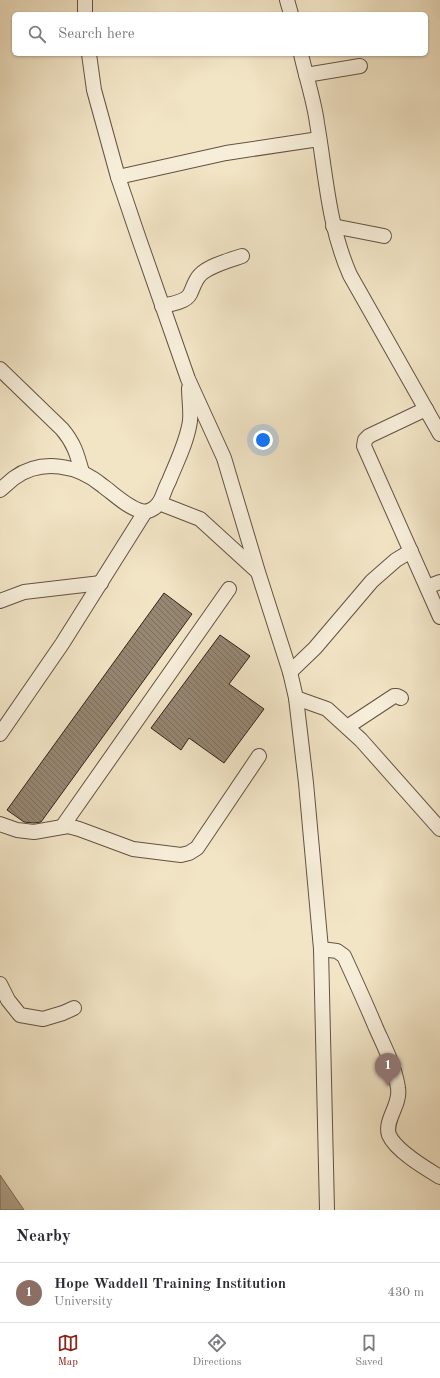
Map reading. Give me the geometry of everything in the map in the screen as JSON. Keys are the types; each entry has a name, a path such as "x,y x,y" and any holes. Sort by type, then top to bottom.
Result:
{"street":[{"path":"85,0 85,12"},
{"path":"287,0 290,12"},
{"path":"89,56 94,90 118,177 188,379 224,458 290,672 296,698 306,783 321,949 327,1210"},
{"path":"301,56 317,121 325,184 338,244 350,275 440,434"},
{"path":"306,75 360,66"},
{"path":"118,177 226,154 320,139"},
{"path":"333,226 384,236"},
{"path":"162,306 186,299 190,296 200,275 208,269 242,256"},
{"path":"0,369 69,437 75,448 82,472"},
{"path":"0,734 62,644 146,512 159,503 185,443 190,420 188,379"},
{"path":"426,409 369,436 365,440 364,446 440,617"},
{"path":"0,490 14,478 26,472 39,467 60,466 82,472 95,479 125,503 140,511 146,512"},
{"path":"159,503 200,519 258,572"},
{"path":"290,672 315,648 372,582 396,560 411,551"},
{"path":"427,587 440,582"},
{"path":"0,601 24,592 101,583"},
{"path":"62,827 229,588"},
{"path":"347,727 394,696 401,698"},
{"path":"296,698 327,709 347,727 440,829"},
{"path":"0,824 17,830 34,832 68,826 79,828 133,849 181,855 189,854 197,848 259,756"},
{"path":"321,949 337,951 344,956 390,1058 399,1090 397,1104 388,1124 389,1135 398,1148 419,1165 440,1177"},
{"path":"0,984 8,1000 20,1014 43,1019 74,1008"}],"shaded area":[{"path":"0,1175 24,1210 0,1210"}],"building":[{"path":"164,593 192,614 41,822 24,822 7,810"},
{"path":"220,635 250,656 229,684 264,709 224,763 189,738 181,750 151,728"}],"place":[{"name":"Hope Waddell Training Institution","path":"388,1086"}]}
